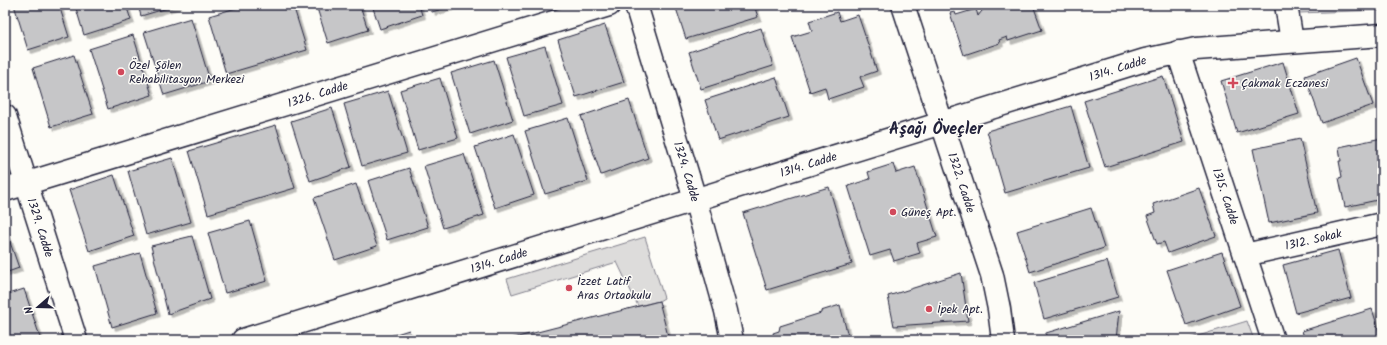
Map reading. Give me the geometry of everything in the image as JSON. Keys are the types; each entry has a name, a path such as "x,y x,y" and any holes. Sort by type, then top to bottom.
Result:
{"street":[{"name":"1326. Cadde","path":"5,190 610,5"},
{"name":"1324. Cadde","path":"636,5 695,199 726,311 732,340"},
{"name":"1322. Cadde","path":"903,5 992,275 999,309 1003,340"},
{"path":"1286,5 1292,41"},
{"name":"1314. Cadde","path":"243,340 302,332 695,199 1120,67 1178,52 1207,48 1382,35"},
{"name":"1315. Cadde","path":"1178,52 1273,340"},
{"name":"1329. Cadde","path":"5,116 76,340"},
{"name":"1312. Sokak","path":"1245,255 1382,224"}],"shaded area":[{"path":"1298,5 1382,5 1382,10 1299,13"},
{"path":"645,237 664,298 659,301 638,306 617,262 512,294 507,279"},
{"path":"1247,321 1254,340 1185,340"}],"building":[{"path":"14,5 59,5 69,37 28,50"},
{"path":"75,5 126,5 131,20 84,35"},
{"path":"138,5 178,5 141,16"},
{"path":"246,5 293,5 307,50 226,74 209,16"},
{"path":"316,5 360,5 368,30 328,43"},
{"path":"372,5 419,5 422,15 380,29"},
{"path":"430,5 456,5 432,12"},
{"path":"675,5 754,5 758,17 686,39"},
{"path":"989,5 1004,5 1008,7 1007,5 1033,5 1042,30 1008,41 1007,37 999,40 1000,43 964,55 950,13 955,12 956,15 976,9 978,16 985,7"},
{"path":"837,12 840,21 858,15 877,71 860,77 864,87 828,99 825,87 810,92 792,37 812,31 809,21"},
{"path":"191,18 210,81 164,95 144,32"},
{"path":"605,25 624,82 576,97 558,40"},
{"path":"761,28 773,66 701,89 689,52"},
{"name":"Özel Şölen Rehabilitasyon Merkezi","path":"133,35 152,95 108,109 89,49"},
{"path":"545,46 563,105 524,116 506,57"},
{"path":"74,55 93,114 51,127 33,68"},
{"path":"1356,58 1373,105 1322,123 1305,76"},
{"path":"494,60 513,120 470,134 451,73"},
{"path":"1283,62 1299,114 1237,133 1221,81"},
{"path":"1163,76 1184,142 1105,167 1084,101"},
{"path":"776,77 789,117 718,140 705,100"},
{"path":"440,78 458,138 418,150 400,90"},
{"path":"388,91 407,153 362,166 344,104"},
{"path":"629,100 648,158 601,175 581,116"},
{"path":"1071,106 1089,168 1005,193 987,131"},
{"path":"332,108 351,167 310,181 291,121"},
{"path":"568,118 588,181 545,194 525,131"},
{"path":"276,125 295,188 208,214 189,151"},
{"path":"514,134 534,195 495,208 475,147"},
{"path":"1382,138 1382,199 1345,207 1339,178 1342,177 1339,161 1341,161 1339,147"},
{"path":"1300,139 1317,213 1269,223 1253,149"},
{"path":"464,154 484,215 443,228 424,166"},
{"path":"172,158 191,222 146,235 128,171"},
{"name":"Güneş Apt.","path":"893,164 896,173 915,167 937,237 917,243 920,253 894,261 890,250 870,256 848,186 870,179 868,172"},
{"path":"409,168 428,227 387,240 368,181"},
{"path":"114,175 134,236 89,251 69,190"},
{"path":"356,184 377,246 335,260 314,198"},
{"path":"829,187 852,264 767,290 743,213"},
{"path":"1199,188 1216,236 1168,253 1164,242 1157,244 1147,216 1155,213 1153,204"},
{"path":"1091,208 1104,248 1030,272 1017,231"},
{"path":"250,221 267,281 225,293 208,233"},
{"path":"5,228 19,268 5,273"},
{"path":"192,236 210,299 168,314 151,246"},
{"path":"1338,250 1351,298 1296,313 1283,265"},
{"path":"1222,252 1240,306 1186,325 1167,270"},
{"path":"140,253 157,313 112,327 95,266"},
{"path":"1107,261 1118,297 1044,319 1034,283"},
{"name":"İpek Apt.","path":"961,273 968,321 894,326 888,296"},
{"path":"24,289 41,340 5,340 5,295"},
{"path":"659,301 669,340 510,340 510,339"},
{"path":"840,305 849,340 775,340 773,333 779,331 780,326 821,313 821,311"},
{"path":"1372,309 1382,340 1305,340 1302,331"},
{"path":"1119,311 1116,340 1045,340 1046,333"},
{"path":"409,330 412,340 377,340"}],"place":[{"name":"Özel Şölen Rehabilitasyon Merkezi","path":"121,72"},
{"name":"Çakmak Eczanesi","path":"1233,83"},
{"name":"Güneş Apt.","path":"893,212"},
{"name":"İzzet Latif Aras Ortaokulu","path":"569,288"},
{"name":"İpek Apt.","path":"929,309"}],"district":[{"name":"Aşağı Öveçler","path":"936,129"}]}
